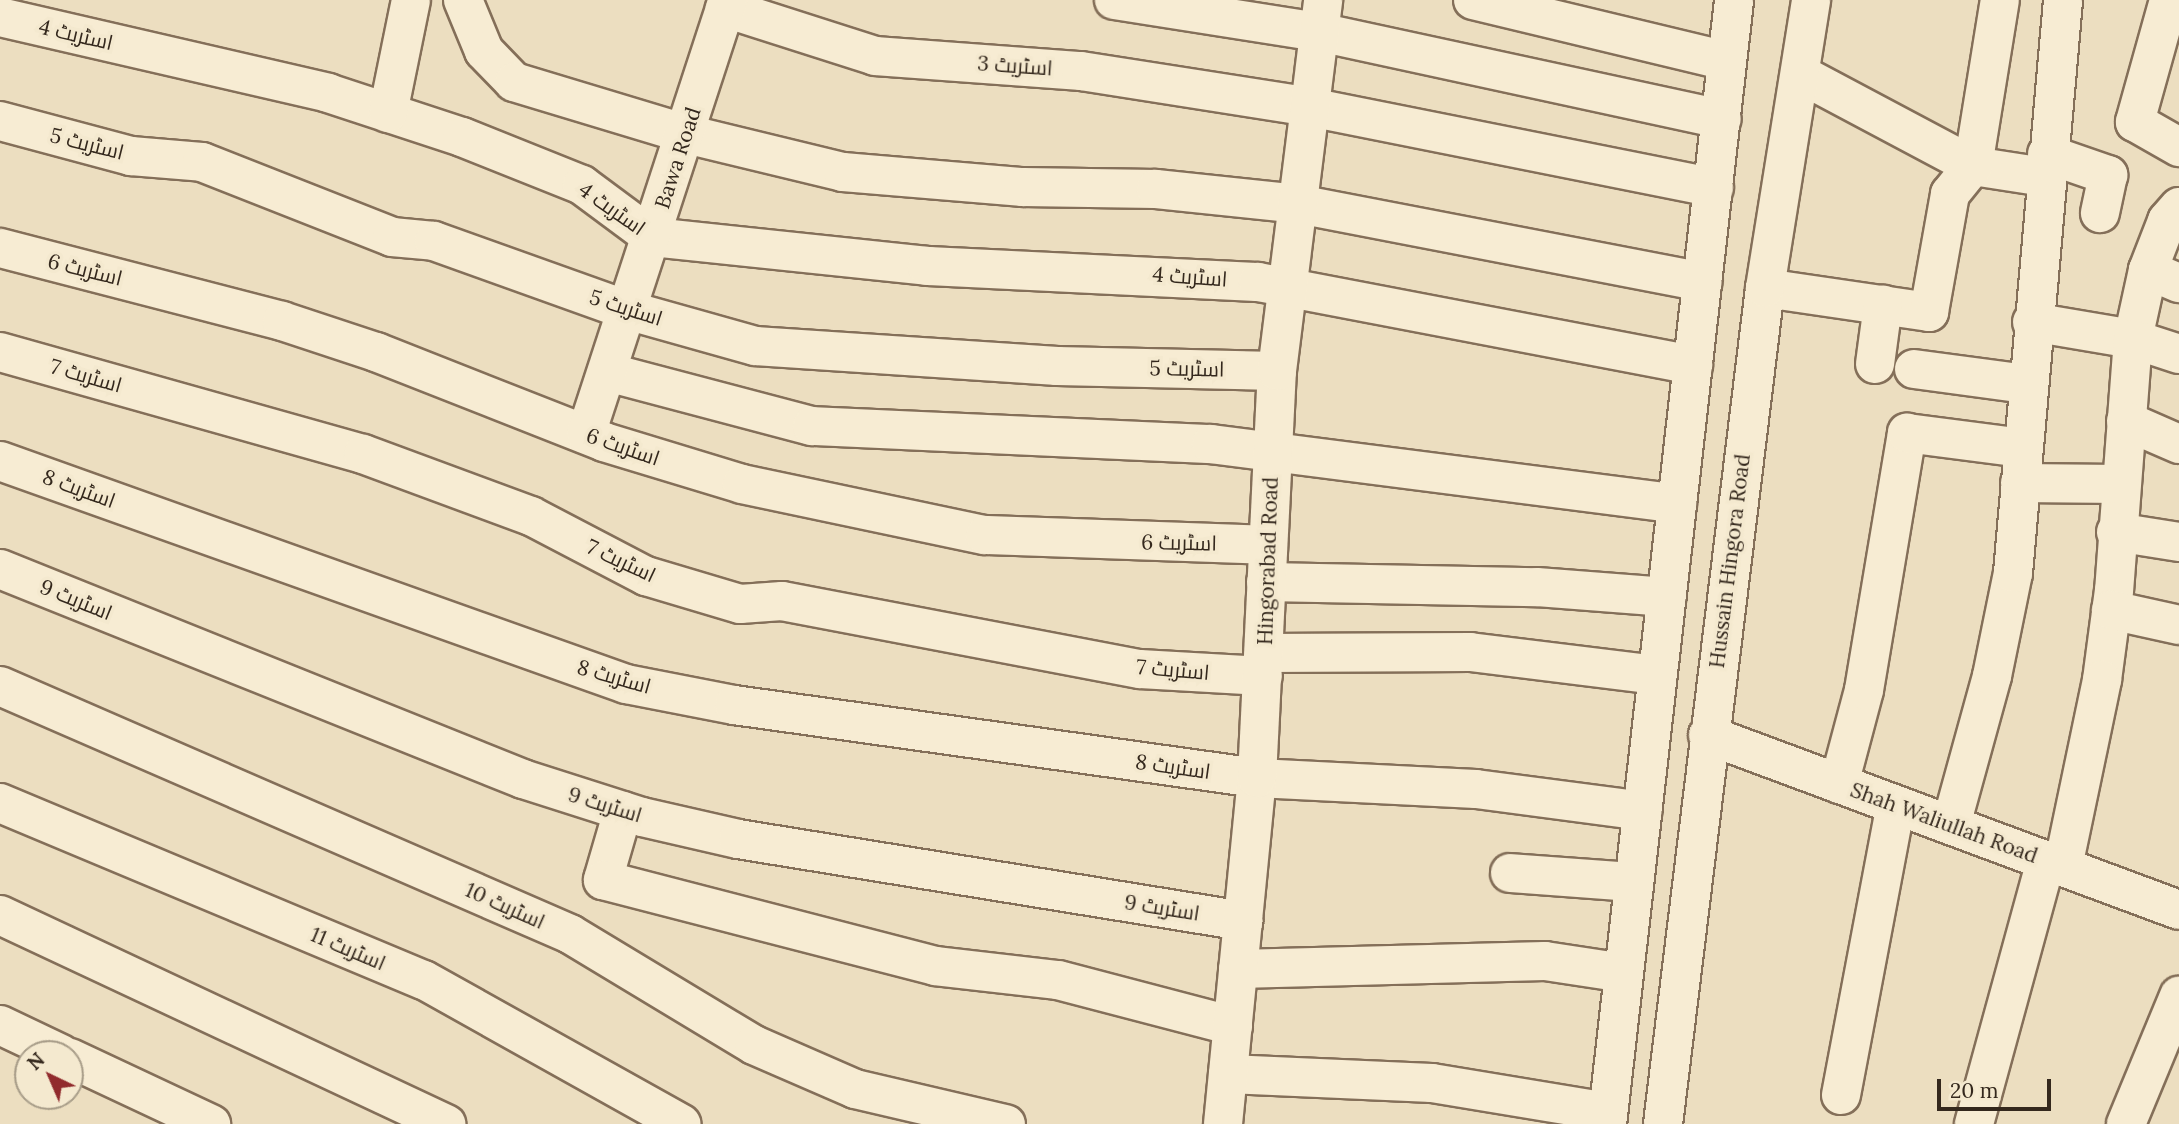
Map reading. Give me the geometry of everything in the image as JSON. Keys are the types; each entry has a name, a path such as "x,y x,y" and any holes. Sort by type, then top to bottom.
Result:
{"street":[{"path":"388,113 411,0"},
{"path":"463,0 484,51 514,82 686,134 843,172 1023,187 1156,189 1298,204 1703,282"},
{"path":"1114,0 1321,16 1722,119"},
{"path":"1473,0 1727,61"},
{"path":"1228,1074 1432,1083 1607,1118 1734,0"},
{"name":"Hussain Hingora Road","path":"1663,1124 1708,735 1765,288 1811,0"},
{"path":"1765,288 1929,312 1950,194 1973,166 2000,0"},
{"path":"1951,825 1992,676 2013,573 2045,166 2063,0"},
{"path":"2169,0 2135,122 2179,147"},
{"name":"Bawa Road","path":"586,435 727,4"},
{"name":"اسٹریٹ 3","path":"727,4 874,56 1081,71 1310,107 1714,188"},
{"name":"Hingorabad Road","path":"1223,1124 1257,778 1277,372 1321,16"},
{"name":"اسٹریٹ 4","path":"0,17 328,93 462,136 582,186 652,237 927,265 1258,282 1287,290 1693,365"},
{"path":"1800,74 1973,166 2045,166 2108,175 2100,213"},
{"name":"اسٹریٹ 5","path":"0,121 131,156 202,162 392,237 434,241 627,310 755,346 1056,366 1277,372"},
{"path":"1974,1124 2055,864 2102,680 2111,610 2133,339 2163,276 2167,221 2179,207"},
{"name":"اسٹریٹ 6","path":"0,248 282,321 376,352 586,435 742,484 985,535 1267,564 1667,597"},
{"path":"1875,364 1883,305"},
{"path":"2032,322 2133,339 2179,354"},
{"name":"اسٹریٹ 7","path":"0,352 363,453 530,516 646,576 740,604 782,601 1140,669 1470,652 1658,676"},
{"path":"1914,369 2027,384"},
{"path":"607,372 811,426 1211,444 1677,505"},
{"path":"2126,421 2179,444"},
{"path":"1839,784 1864,690 1907,433 2021,465 2120,484"},
{"name":"اسٹریٹ 8","path":"0,461 626,684 734,705 1257,778 1476,789 1643,811"},
{"path":"2116,532 2179,542"},
{"name":"اسٹریٹ 9","path":"0,569 523,779 623,811 738,839 1243,921"},
{"path":"2111,610 2179,625"},
{"name":"اسٹریٹ 10","path":"0,686 570,934 754,1045 855,1089 1006,1124"},
{"name":"Shah Waliullah Road","path":"1708,735 2179,910"},
{"name":"اسٹریٹ 11","path":"0,803 424,980 682,1124"},
{"path":"1841,1095 1896,805"},
{"path":"623,811 603,880 935,967 1058,980 1233,1026"},
{"path":"1510,873 1634,882"},
{"path":"0,915 447,1124"},
{"path":"1238,969 1545,961 1624,973"},
{"path":"2126,1124 2179,996"},
{"path":"0,1026 30,1040"},
{"path":"84,1065 211,1124"}]}
